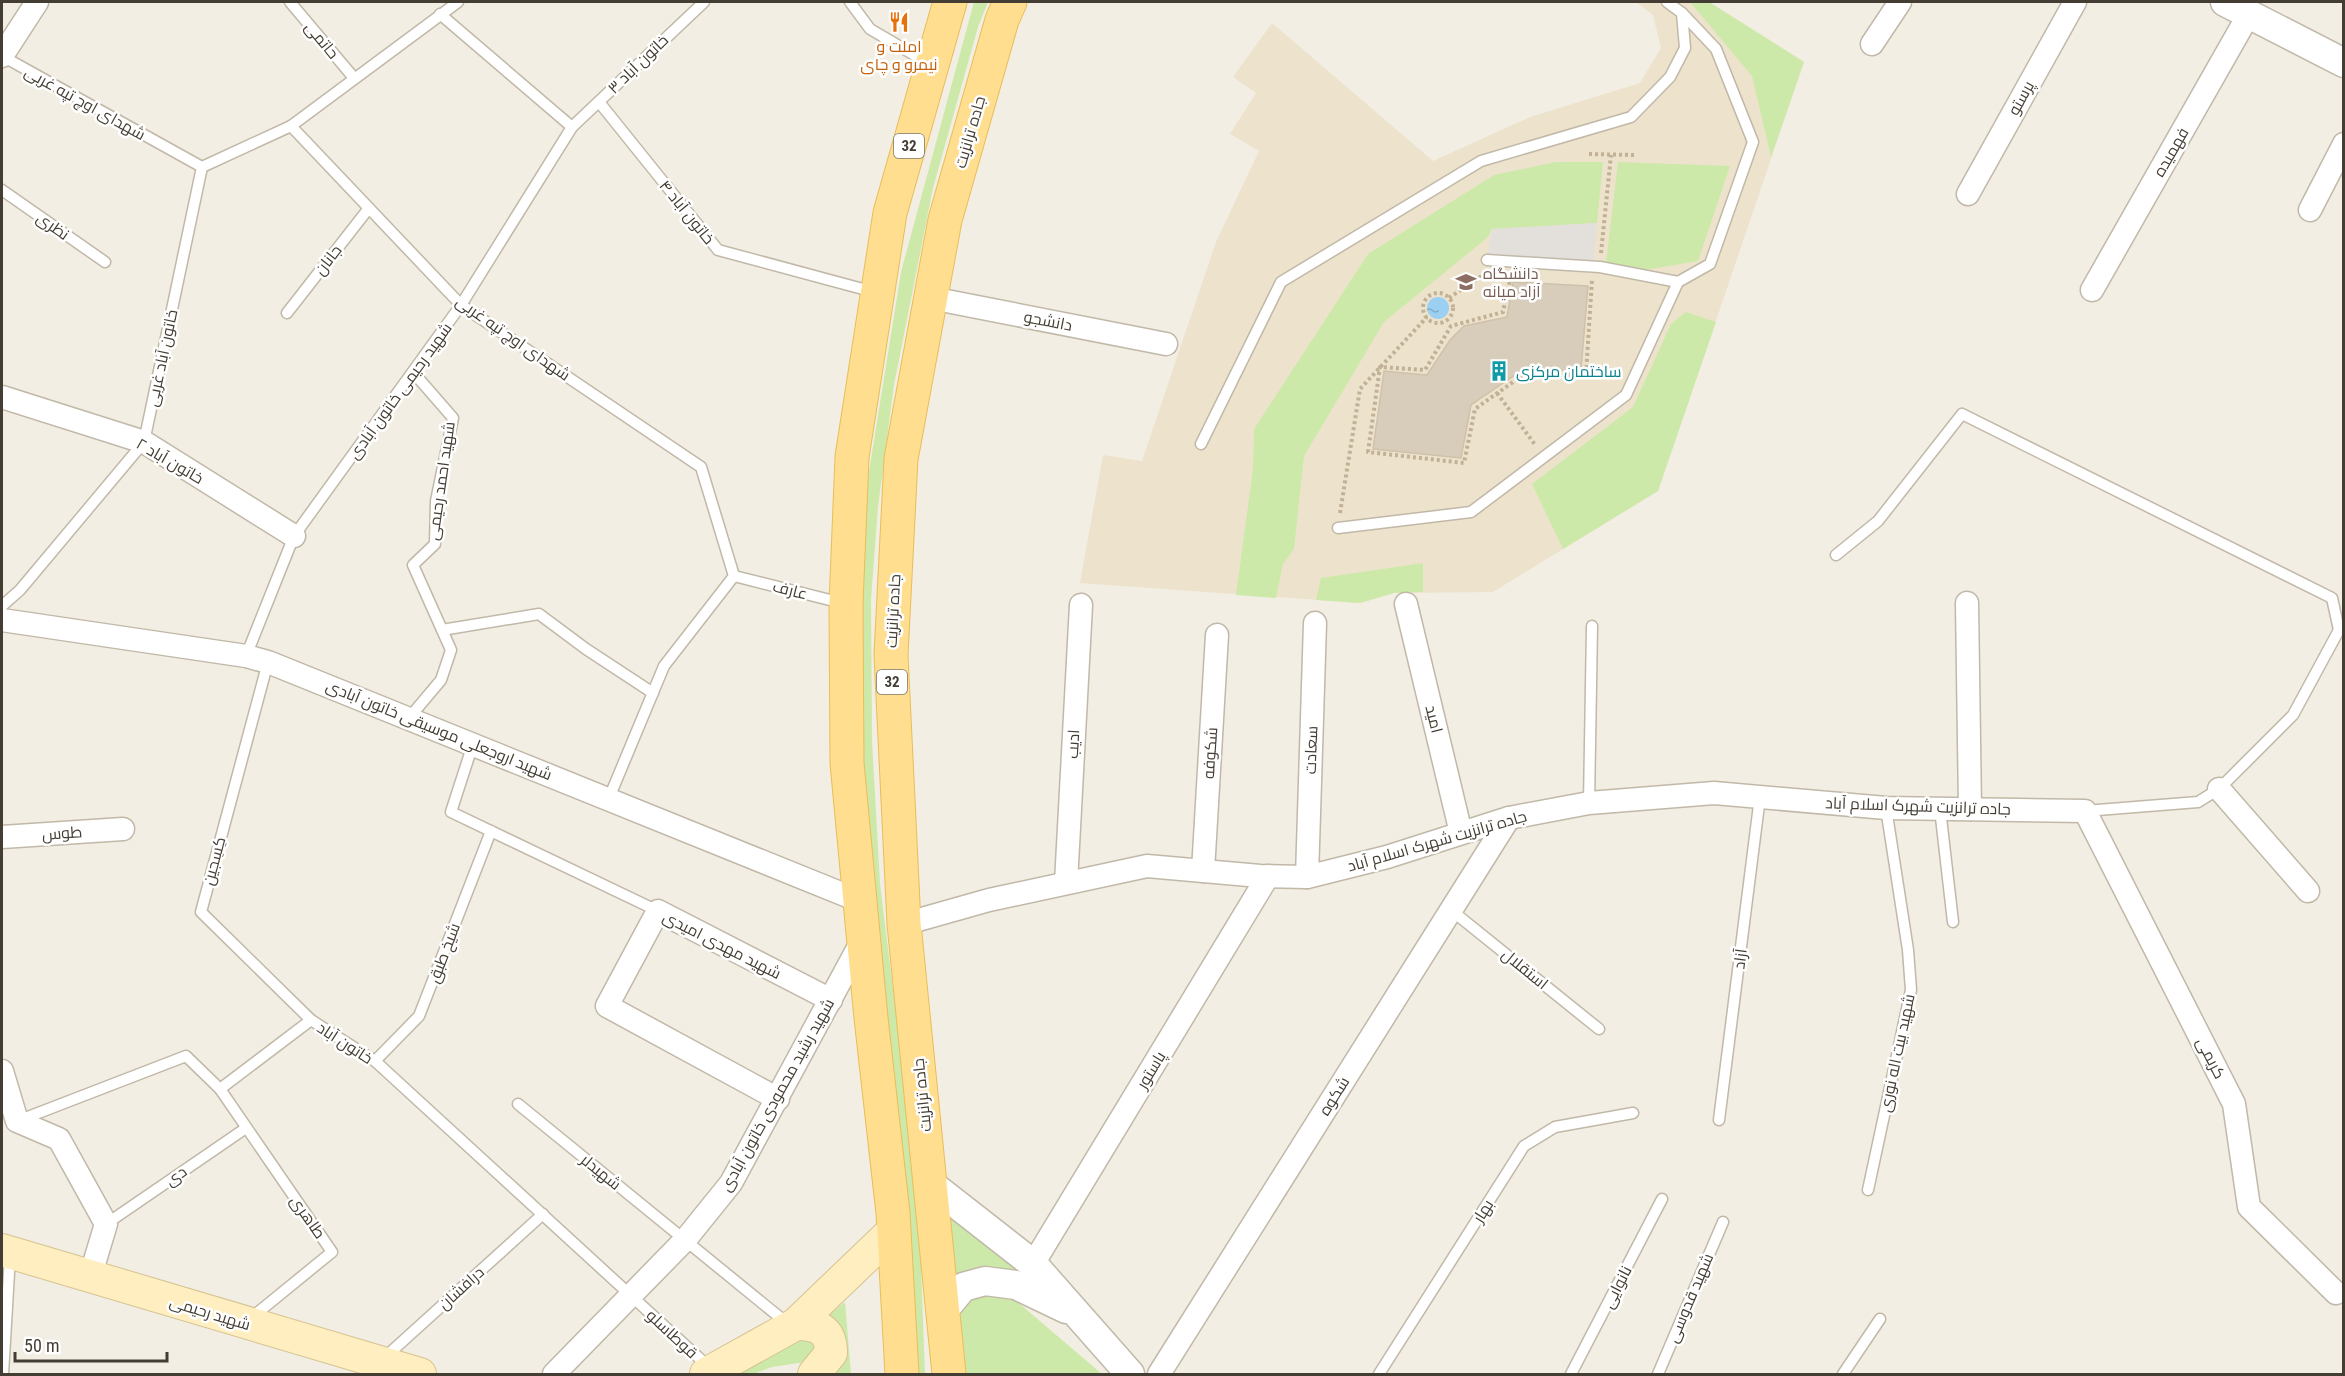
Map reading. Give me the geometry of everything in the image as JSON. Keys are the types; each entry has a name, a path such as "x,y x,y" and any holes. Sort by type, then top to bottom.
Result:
{"main road":[{"name":"32","path":"902,1374 894,1230 847,763 846,604 852,457 890,213 950,2"},
{"name":"جاده ترانزیت","path":"949,1374 932,1185 904,924 891,655 902,459 945,220 1002,20 1010,2"},
{"path":"709,1373 793,1325 894,1230"},
{"name":"شهید رحیمی","path":"6,1251 244,1324 420,1374"},
{"path":"793,1325 819,1327 826,1332 829,1338 831,1353 814,1374"}],"street":[{"path":"2,56 37,2"},
{"path":"1872,44 1900,2"},
{"name":"پرستو","path":"1968,194 2075,2"},
{"path":"2237,8 2343,63"},
{"name":"فهمیده","path":"2092,290 2237,8"},
{"path":"2310,210 2343,144"},
{"name":"دانشجو","path":"931,298 1166,345"},
{"name":"خاتون آباد ۲","path":"2,397 144,442 294,537"},
{"path":"1966,603 1970,809"},
{"name":"امید","path":"1406,604 1461,833"},
{"name":"ادیب","path":"1066,883 1081,605"},
{"name":"شهید اروجعلی موسیقی خاتون آبادی","path":"2,620 257,659 473,743 860,901"},
{"name":"سعادت","path":"1308,877 1315,623"},
{"name":"شکوفه","path":"1203,871 1217,635"},
{"path":"2219,789 2308,891"},
{"name":"جاده ترانزیت شهرک اسلام آباد","path":"904,924 989,900 1147,866 1308,877 1387,857 1509,818 1589,803 1714,793 1886,808 2085,811"},
{"name":"کریمی","path":"2085,811 2234,1104 2249,1207 2336,1293"},
{"name":"شکوه","path":"1159,1374 1509,818"},
{"name":"طوس","path":"2,837 123,829"},
{"name":"پاستور","path":"1033,1264 1268,876"},
{"name":"شهید مهدی امیدی","path":"778,1099 608,1006 657,911 831,1000"},
{"name":"شهید رشید محمودی خاتون آبادی","path":"554,1374 685,1240 731,1183 864,938"},
{"path":"2,1071 17,1121 59,1139 106,1224 90,1277"},
{"path":"932,1185 1033,1264 1130,1374"},
{"path":"944,1310 963,1287 985,1281 1016,1285 1079,1315"}],"lane":[{"name":"حاتمی","path":"290,2 354,78"},
{"path":"202,167 291,126 458,2"},
{"name":"خاتون آباد ۳","path":"572,127 704,2"},
{"path":"850,2 870,29 932,65"},
{"path":"1338,528 1471,512 1626,395 1678,282 1710,264 1753,142 1716,49 1682,13 1667,2"},
{"path":"1201,444 1281,282 1481,161 1631,117 1670,77 1686,48 1682,13"},
{"path":"440,14 572,127"},
{"name":"شهدای اوچ تپه غربی","path":"2,56 202,167"},
{"name":"خاتون آباد ۴","path":"599,102 718,250 877,292"},
{"name":"شهدای اوچ تپه غربی","path":"291,126 461,305 701,467 734,576"},
{"name":"شهید رحیمی خاتون آبادی","path":"257,659 294,537 461,305 572,127"},
{"name":"خاتون آباد غربی","path":"2,606 20,590 144,442 202,167"},
{"name":"نظری","path":"2,190 105,262"},
{"name":"جانان","path":"287,313 369,208"},
{"path":"1487,260 1600,267 1678,282"},
{"name":"شهید احمد رحیمی","path":"409,718 441,680 451,650 413,565 435,544 436,501 453,418 413,372"},
{"path":"1836,555 1878,521 1962,414 2332,598 2339,630 2293,715 2219,789 2198,802 2085,811"},
{"path":"609,798 664,666 734,576"},
{"name":"عارف","path":"734,576 846,604"},
{"path":"442,630 539,614 586,650 653,693"},
{"path":"1589,803 1592,626"},
{"name":"کِسِجین","path":"257,659 201,912 311,1020"},
{"path":"473,743 451,812 657,911"},
{"name":"آزاد","path":"1719,1120 1760,797"},
{"name":"شهید بیت اله نوری","path":"1868,1190 1911,990 1908,950 1886,808"},
{"path":"1940,809 1953,922"},
{"name":"شیخ طبق","path":"375,1061 419,1016 491,831"},
{"name":"استقلال","path":"1451,910 1599,1029"},
{"name":"خاتون آباد","path":"219,1089 311,1020 375,1061 632,1296"},
{"path":"17,1121 186,1056 219,1089"},
{"name":"طاهری","path":"219,1089 332,1252 244,1324"},
{"name":"شهیدلر","path":"518,1104 793,1325"},
{"name":"بهار","path":"1379,1374 1524,1146 1555,1126 1633,1113"},
{"name":"دی","path":"106,1224 246,1128"},
{"name":"نانوایی","path":"1571,1374 1662,1199"},
{"name":"درافشان","path":"379,1363 543,1214"},
{"name":"شهید قدوسی","path":"1658,1374 1723,1222"},
{"path":"3,1374 6,1251"},
{"name":"قوطاسلو","path":"632,1296 709,1373"},
{"path":"1843,1374 1880,1319"}],"path":[{"path":"1589,154 1636,155"},
{"path":"1601,257 1611,155"},
{"path":"1449,298 1485,275"},
{"path":"1502,276 1522,276"},
{"path":"1380,367 1425,370 1451,326 1503,312 1511,276"},
{"path":"1380,367 1368,452 1464,463 1475,409 1520,377 1586,374 1593,280 1581,279"},
{"path":"1439,293 1449,298 1452,310 1446,320 1435,322 1427,317 1424,304 1429,296 1439,293"},
{"path":"1338,528 1360,389 1427,317"},
{"path":"1446,320 1451,326"},
{"path":"1497,393 1544,457"}],"shaded area":[{"name":"دانشگاه آزاد میانه","path":"1636,2 1709,2 1804,62 1658,491 1493,592 1394,593 1360,603 1080,583 1103,455 1142,461 1216,242 1259,151 1230,134 1256,93 1233,77 1272,23 1433,161 1530,117 1640,83 1661,48 1653,15"},
{"path":"1597,223 1593,266 1487,260 1492,229"}],"green space":[{"path":"974,2 988,2 978,27 933,188 894,385 878,507 871,599 872,741 880,884 912,1142 920,1239 925,1374 915,1374 868,848 859,659 867,484 901,272"},
{"path":"1690,2 1709,2 1804,62 1771,157 1752,76"},
{"path":"1556,162 1603,162 1597,223 1492,229 1488,237 1384,322 1304,456 1294,549 1283,564 1276,598 1236,595 1253,469 1254,429 1368,254 1494,175"},
{"path":"1618,162 1730,166 1698,261 1645,270 1606,263"},
{"path":"1686,312 1716,322 1658,491 1563,549 1532,484 1633,407 1671,324"},
{"path":"1423,563 1423,592 1394,593 1360,603 1316,600 1321,578"},
{"path":"943,1202 1038,1277 950,1283"},
{"path":"994,1293 1015,1300 1102,1374 966,1374 959,1303 965,1297"},
{"path":"845,1302 851,1374 832,1374 824,1319"},
{"path":"806,1339 822,1339 805,1362 772,1367 753,1374 739,1374 788,1346"}],"water":[{"path":"1438,297 1446,300 1449,308 1446,316 1438,319 1430,316 1427,308 1430,300"}],"building":[{"name":"ساختمان مرکزی","path":"1513,282 1588,286 1581,370 1518,373 1471,405 1461,458 1373,449 1384,371 1427,375 1450,340 1464,326 1507,317"}],"place":[{"name":"املت و نیمرو و چای","path":"899,22"},
{"name":"دانشگاه آزاد میانه","path":"1466,282"},
{"name":"ساختمان مرکزی","path":"1499,371"}]}
